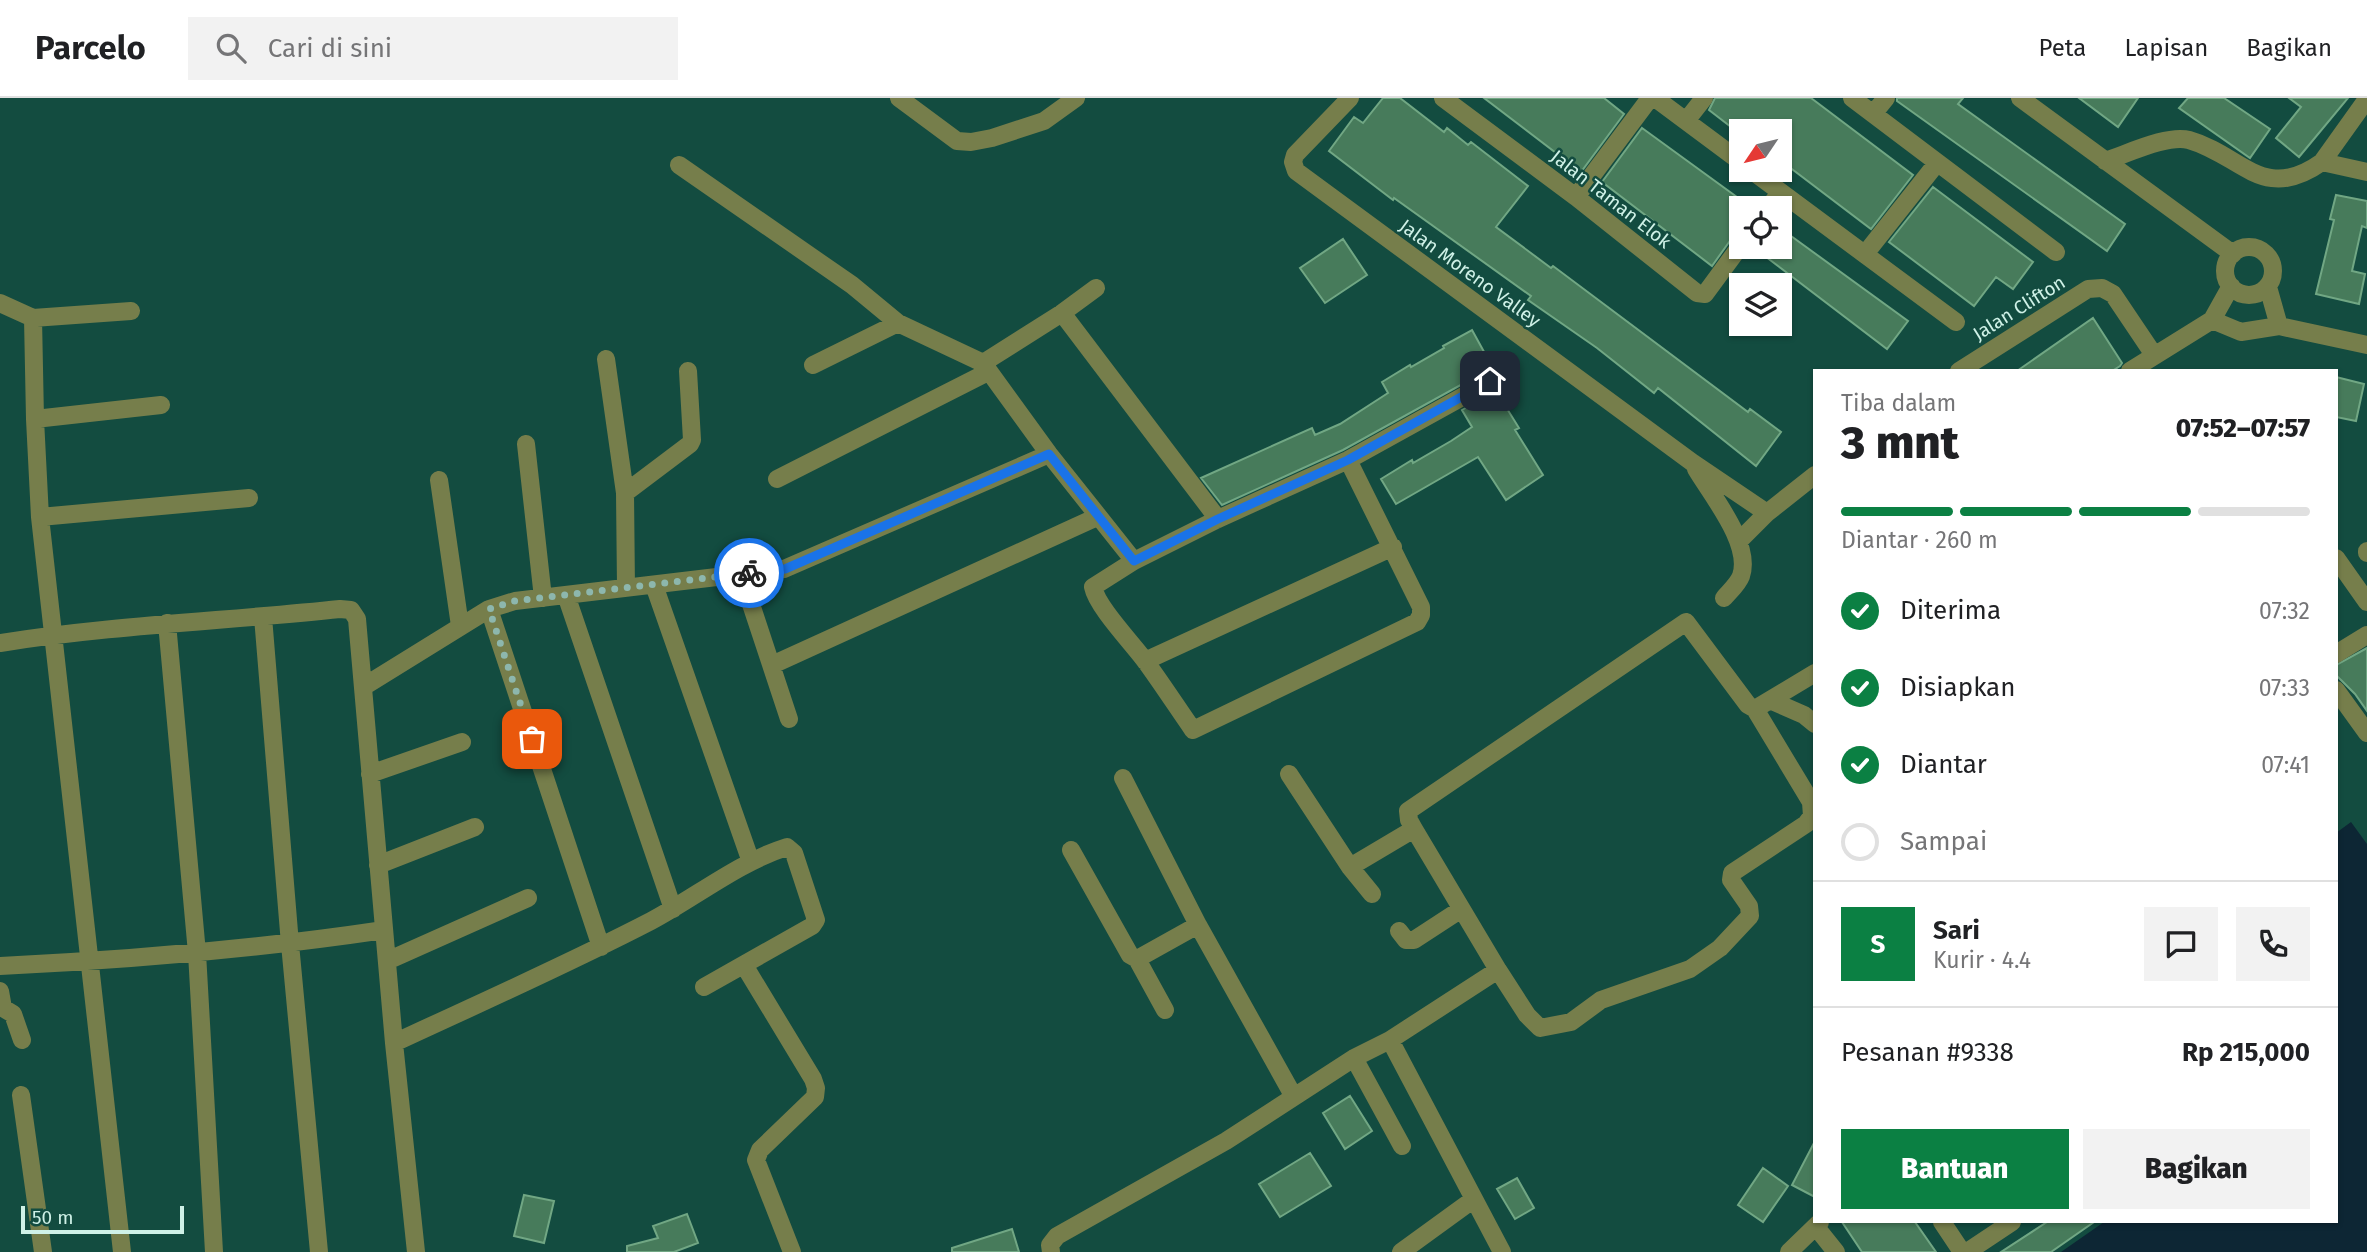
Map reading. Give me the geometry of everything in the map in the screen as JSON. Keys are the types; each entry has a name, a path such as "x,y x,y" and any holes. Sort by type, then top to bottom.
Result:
{"street":[{"path":"899,98 957,141 971,142 1044,121 1076,98"},
{"name":"Jalan Taman Elok","path":"1443,98 1701,295 1705,294 1731,259"},
{"path":"1576,197 1652,98 1729,153"},
{"path":"1686,121 1704,98"},
{"path":"1852,98 2056,252"},
{"path":"1873,114 1886,98"},
{"path":"2020,98 2233,254"},
{"path":"2105,161 2173,138 2188,140 2247,170 2273,178 2288,179 2305,174 2322,162 2367,99"},
{"name":"Jalan Moreno Valley","path":"1349,100 1295,155 1293,162 1296,171 1693,463 1768,513"},
{"path":"2322,162 2367,172"},
{"path":"1865,254 1937,163"},
{"path":"679,165 852,285 898,323 985,367 1097,517 1134,561"},
{"path":"1767,182 1956,322"},
{"path":"1778,196 1781,192"},
{"path":"2268,287 2261,292 2245,295 2231,286 2226,270 2227,262 2233,254 2246,248 2255,248 2268,257 2273,272 2268,287 2280,327"},
{"path":"2133,369 2212,320 2231,286"},
{"path":"777,479 985,367 1096,288"},
{"name":"Jalan Clifton","path":"1966,369 2088,289 2102,288 2113,294 2154,355"},
{"path":"0,303 33,318 131,311"},
{"path":"1062,313 1218,519"},
{"path":"33,318 40,516 122,1252"},
{"path":"2212,320 2241,332 2280,327 2367,345"},
{"path":"813,365 898,323"},
{"path":"606,359 625,493 626,588"},
{"path":"625,493 690,444 692,440 688,371"},
{"path":"1348,460 1421,607 1417,622 1193,730 1108,613 1093,587 1134,561 1218,519 1348,460 1490,381"},
{"path":"35,419 161,405"},
{"path":"526,444 543,598"},
{"path":"363,687 489,609 514,601 785,569 1049,454"},
{"name":"Jalan Moreno Valley","path":"1693,463 1739,541"},
{"path":"1724,598 1742,572 1739,541 1813,477"},
{"path":"439,480 460,626"},
{"path":"40,516 249,498"},
{"path":"772,665 1097,517"},
{"path":"1145,661 1393,547"},
{"path":"2338,561 2367,602"},
{"path":"741,574 789,719"},
{"path":"654,585 751,862"},
{"path":"566,595 673,909"},
{"path":"489,609 601,947"},
{"path":"0,643 54,634 167,623 351,610 357,619 394,1043 416,1252"},
{"path":"263,617 319,1252"},
{"path":"1686,622 1748,705 1755,709 1811,802 1812,816 1806,824 1732,873 1731,880 1749,906 1750,915 1720,948 1690,969 1601,1000 1571,1022 1540,1028 1527,1015 1498,970 1414,830 1408,811 1686,622"},
{"path":"167,623 197,953 214,1252"},
{"path":"2338,653 2367,635"},
{"path":"1755,709 1813,674"},
{"path":"2338,693 2367,733"},
{"path":"1772,701 1804,715 1813,722"},
{"path":"370,774 462,742"},
{"path":"1289,774 1350,867 1372,894"},
{"path":"1123,778 1198,925 1294,1097"},
{"path":"378,865 475,827"},
{"path":"1350,867 1414,830"},
{"path":"394,1043 601,947 673,909 751,862 787,847 794,853 816,920 812,926 704,987"},
{"path":"1071,850 1130,955 1137,959 1166,1010"},
{"path":"387,961 527,898"},
{"path":"1399,931 1406,940 1414,940 1461,910"},
{"path":"1137,959 1198,925"},
{"path":"0,966 197,953 290,944 384,930"},
{"path":"744,965 816,1088 814,1097 760,1150 757,1160 792,1252"},
{"path":"1051,1252 1051,1245 1058,1236 1226,1141 1354,1058 1390,1040 1498,970"},
{"path":"1,1002 13,1014 22,1040"},
{"path":"1390,1040 1502,1252"},
{"path":"1354,1058 1402,1146"},
{"path":"21,1095 43,1252"},
{"path":"1401,1252 1474,1199"},
{"path":"1943,1223 1965,1252 2010,1223"},
{"path":"1789,1252 1818,1224 1836,1252"}],"water":[{"path":"2351,822 2367,844 2367,1252 2061,1252 2103,1223 2338,1223 2338,832"}],"building":[{"path":"1383,98 1400,98 1444,132 1447,128 1468,145 1471,142 1528,186 1496,227 1551,268 1553,266 1748,412 1750,409 1781,432 1756,466 1658,388 1654,393 1597,348 1528,300 1531,296 1394,198 1393,200 1329,151 1354,117 1363,123"},
{"path":"1484,98 1604,98 1624,114 1581,172"},
{"path":"1715,98 1811,98 1913,175 1871,229 1792,169 1792,119 1729,119 1729,125 1709,110"},
{"path":"1897,98 1963,98 1958,104 2125,224 2107,251 1897,101"},
{"path":"2079,98 2138,98 2118,127"},
{"path":"2188,98 2224,98 2270,129 2250,158 2179,108"},
{"path":"2289,98 2348,98 2299,157 2276,138 2301,107"},
{"path":"1642,128 1736,196 1729,196 1729,242 1712,266 1602,182"},
{"path":"1933,187 2033,262 2013,289 1996,277 1974,306 1889,242"},
{"path":"2336,195 2367,201 2367,228 2362,226 2352,271 2365,274 2359,304 2316,294 2334,220 2330,219"},
{"path":"1792,237 1908,321 1887,349 1792,277 1792,273 1787,273 1769,259 1792,259"},
{"path":"1343,239 1367,275 1325,303 1300,268"},
{"path":"2093,318 2122,363 2115,369 2020,369"},
{"path":"1472,330 1494,370 1486,371 1343,450 1222,505 1201,478 1312,428 1315,435 1340,424 1388,393 1382,382"},
{"path":"2338,378 2364,384 2356,421 2338,417"},
{"path":"1496,391 1519,428 1515,430 1543,475 1506,500 1478,457 1396,504 1381,479 1472,427 1462,410"},
{"path":"2367,648 2367,711 2338,677 2338,664"},
{"path":"1350,1096 1372,1131 1345,1149 1323,1113"},
{"path":"1813,1145 1813,1196 1792,1185"},
{"path":"1310,1153 1331,1186 1280,1217 1259,1184"},
{"path":"1763,1168 1788,1186 1763,1222 1738,1205"},
{"path":"1517,1178 1534,1208 1515,1219 1497,1189"},
{"path":"524,1195 554,1201 544,1243 514,1236"},
{"path":"687,1214 698,1243 674,1252 627,1252 627,1246 658,1238 653,1226"},
{"path":"1843,1223 1916,1223 1936,1252 1862,1252"},
{"path":"2045,1223 2093,1223 2051,1252 2001,1252"},
{"path":"1012,1229 1019,1252 952,1252 952,1248"}],"way so far":[{"path":"532,739 489,609 514,601 749,573"}],"route":[{"path":"749,573 785,569 1049,454 1134,561 1218,519 1348,460 1490,381"}]}
